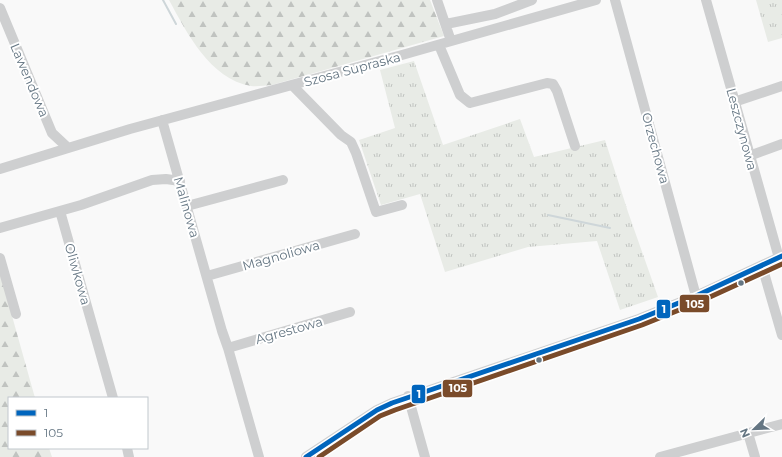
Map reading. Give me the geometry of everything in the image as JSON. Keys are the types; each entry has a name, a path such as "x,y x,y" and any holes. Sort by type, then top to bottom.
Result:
{"street":[{"path":"437,0 451,41"},
{"path":"446,24 495,14 533,0 541,16"},
{"name":"Szosa Supraska","path":"162,120 596,0"},
{"name":"Orzechowa","path":"615,0 696,296"},
{"name":"Leszczynowa","path":"706,0 749,156 780,257"},
{"name":"Lawendowa","path":"0,8 52,133 67,147"},
{"path":"439,44 460,95 470,103 547,83 553,84 558,91 575,146"},
{"path":"292,85 341,135 351,142 356,152 376,212 402,205"},
{"path":"734,102 782,86"},
{"path":"0,169 56,153 67,147 162,120"},
{"name":"Malinowa","path":"162,120 259,457"},
{"path":"749,156 782,144"},
{"path":"0,228 80,205 152,180 166,179 180,181"},
{"path":"187,206 283,180"},
{"name":"Oliwkowa","path":"60,211 113,397"},
{"name":"Magnoliowa","path":"207,276 355,234"},
{"path":"306,457 377,410 408,396 589,337 639,319 696,296 780,257"},
{"path":"0,258 16,314"},
{"path":"762,266 782,335"},
{"name":"Agrestowa","path":"228,348 350,312"},
{"path":"408,396 425,457"},
{"path":"660,457 782,424"},
{"path":"748,433 755,457"}],"green space":[{"path":"169,0 430,0 444,36 272,85 251,86 236,82 223,74 201,53"},
{"path":"756,0 782,0 782,38 768,42"},
{"path":"414,61 443,145 520,119 534,157 605,140 628,212 658,297 620,310 597,241 528,247 445,272 420,194 381,205 359,140 395,128 380,70"},
{"path":"0,273 35,397 8,397 8,449 49,449 52,457 0,457"}],"waterway":[{"path":"163,0 176,24"},
{"path":"548,215 610,228"}],"transit line":[{"name":"1","path":"306,457 377,410 392,403 639,319 696,296 782,256"},
{"name":"105","path":"319,457 380,416 642,325 699,302 782,264"}]}
